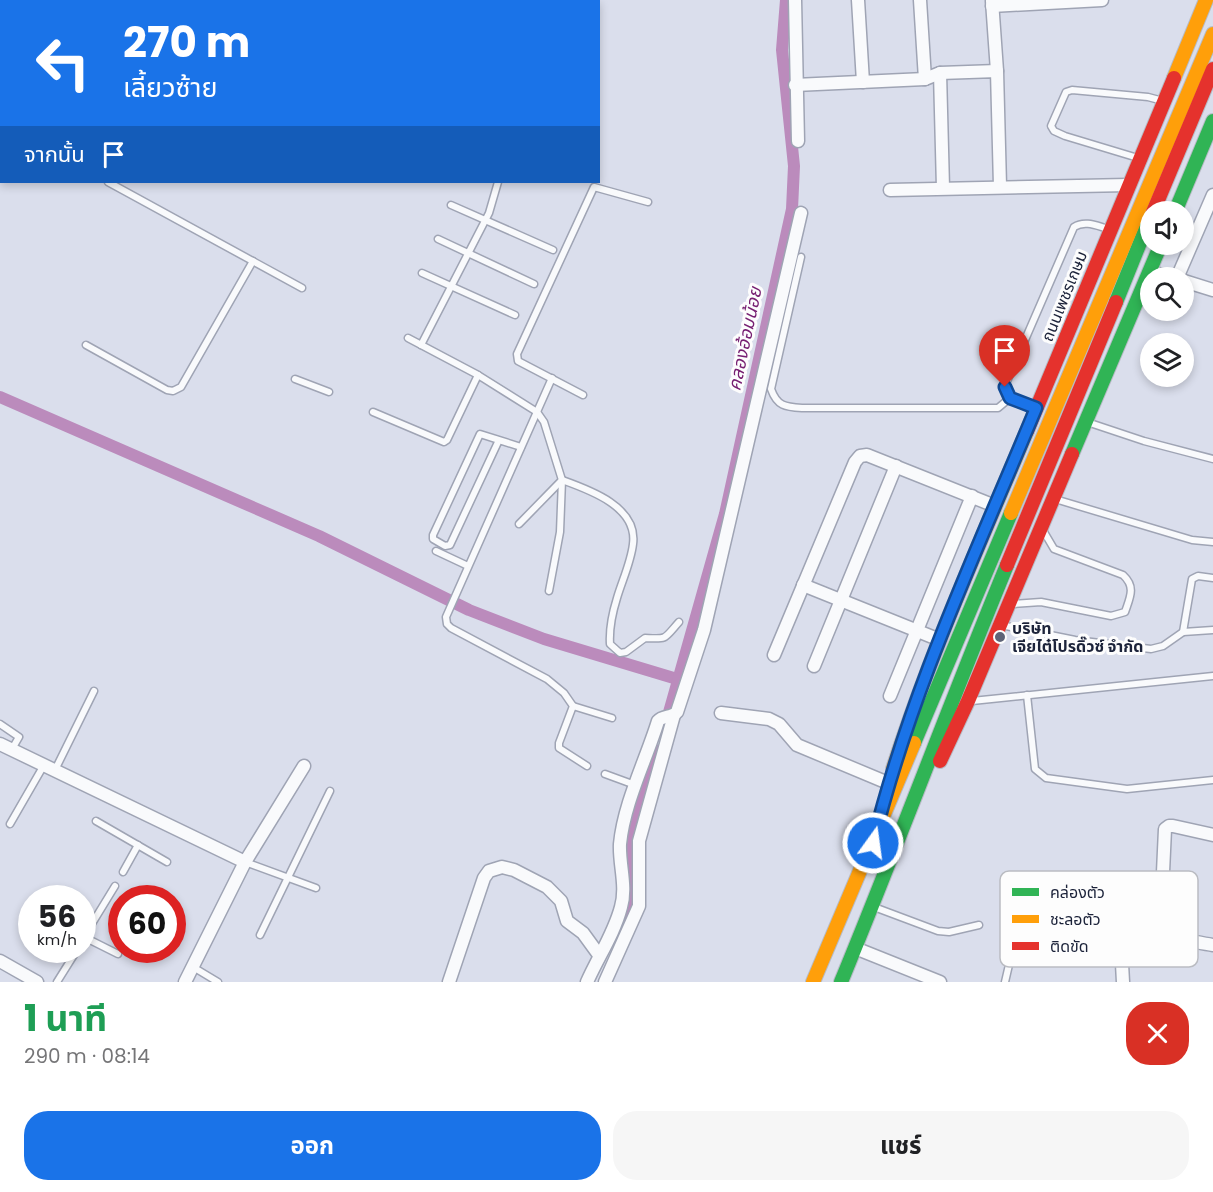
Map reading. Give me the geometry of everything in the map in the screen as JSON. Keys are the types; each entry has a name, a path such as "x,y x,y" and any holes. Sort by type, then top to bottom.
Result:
{"main road":[{"name":"ถนนเพชรเกษม","path":"873,843 888,783 908,722 940,640 1206,0"},
{"name":"ถนนเพชรเกษม","path":"1153,201 1213,34"},
{"name":"ถนนเพชรเกษม","path":"1153,201 1213,69"},
{"path":"1180,201 1213,121"},
{"name":"ถนนเพชรเกษม","path":"813,982 1140,231"},
{"path":"841,982 895,852 962,674 1140,242"},
{"path":"895,852 968,701 1140,294"}],"street":[{"path":"795,0 795,86 798,141"},
{"path":"858,0 863,82"},
{"path":"920,0 925,79"},
{"path":"1000,186 997,71 992,3 1102,0"},
{"path":"795,86 925,79 940,72 997,71"},
{"path":"940,72 944,188"},
{"path":"890,190 1128,185"},
{"path":"1182,267 1212,197"},
{"path":"587,982 614,929 624,897 620,844 636,785 669,716 677,712 704,630 801,213"},
{"path":"1194,284 1213,290"},
{"path":"774,654 855,462 860,456 867,455 995,506"},
{"path":"814,666 896,466"},
{"path":"890,696 972,496"},
{"path":"803,585 940,640"},
{"path":"721,713 769,719 779,724 797,746 888,783"},
{"path":"605,982 639,906 639,841 669,716"},
{"path":"0,744 244,862"},
{"path":"184,982 244,862 304,766"},
{"path":"1164,871 1166,829 1169,826 1213,836"},
{"path":"449,982 484,878 496,867 514,870 554,893 561,901 567,921 583,933 599,955"},
{"path":"1198,943 1213,945"},
{"path":"855,948 940,982"},
{"path":"0,962 37,982"},
{"path":"1122,967 1122,982"}],"lane":[{"path":"1139,159 1065,136 1054,131 1051,126 1066,92 1072,90 1148,97 1163,101"},
{"path":"110,183 302,288"},
{"path":"421,345 485,220 498,183"},
{"path":"583,395 518,361 517,354 594,187 648,202"},
{"path":"451,205 553,250"},
{"path":"1036,408 1010,398 1005,387 1074,227 1080,223 1086,223 1110,229"},
{"path":"438,239 534,284"},
{"path":"801,257 771,389 779,404 801,408 998,408 1010,398"},
{"path":"86,345 167,390 177,390 181,387 253,261"},
{"path":"422,273 515,315"},
{"path":"408,338 478,375 537,412 544,422 562,480 560,532 549,591"},
{"path":"373,412 444,442 478,375"},
{"path":"552,378 446,617 447,624 547,679 564,693 573,706 612,718"},
{"path":"295,379 329,392"},
{"path":"1086,421 1144,441 1213,459"},
{"path":"499,440 450,545 445,546 433,540 433,535 480,434 499,440 521,447"},
{"path":"519,524 562,480"},
{"path":"562,480 591,490 613,504 631,525 633,543 611,617 610,644 620,653 626,652 645,638 657,640 665,638 679,622"},
{"path":"1053,498 1192,540 1213,542"},
{"path":"1008,604 1041,602 1111,616 1125,612 1133,589 1130,581 1123,575 1054,549 1041,526"},
{"path":"436,551 468,566"},
{"path":"1183,632 1192,579 1197,576 1213,578"},
{"path":"1000,625 1075,640 1151,649 1162,646 1183,632 1213,630"},
{"path":"968,701 1213,676"},
{"path":"10,824 50,767 94,691"},
{"path":"1027,695 1035,769 1046,778 1127,789 1213,780"},
{"path":"573,706 559,748 587,766"},
{"path":"0,724 19,737 12,749"},
{"path":"605,774 636,785"},
{"path":"260,935 330,791"},
{"path":"96,821 167,862"},
{"path":"123,872 138,845"},
{"path":"244,862 316,888"},
{"path":"96,917 108,897"},
{"path":"872,906 938,931 949,932 979,925"},
{"path":"57,982 69,963"},
{"path":"1005,982 1008,967"},
{"path":"193,968 218,982"}],"waterway":[{"name":"คลองอ้อมน้อย","path":"666,723 725,514 792,209 794,166 782,50 786,0"},
{"path":"0,397 319,536 469,610 544,639 677,679"},
{"path":"619,937 633,898 632,833 658,751"}],"traffic: fast":[{"path":"1180,201 1213,121"},
{"path":"1116,302 1140,243"},
{"path":"1072,454 1156,255"},
{"path":"914,743 1011,513"},
{"path":"841,982 1007,565"}],"traffic: slow":[{"path":"1174,78 1206,0"},
{"path":"1011,513 1213,34"},
{"path":"893,769 939,641 1027,431"},
{"path":"813,982 914,743"}],"traffic: jam":[{"path":"1158,201 1213,69"},
{"path":"1027,431 1174,78"},
{"path":"1007,565 1116,302"},
{"path":"940,761 968,701 1072,454"}],"place":[{"name":"บริษัท เจียไต๋โปรดิ๊วซ์ จำกัด","path":"1000,637"}],"route":[{"path":"873,843 888,783 921,687 1036,408 1010,398 1005,387"}]}
